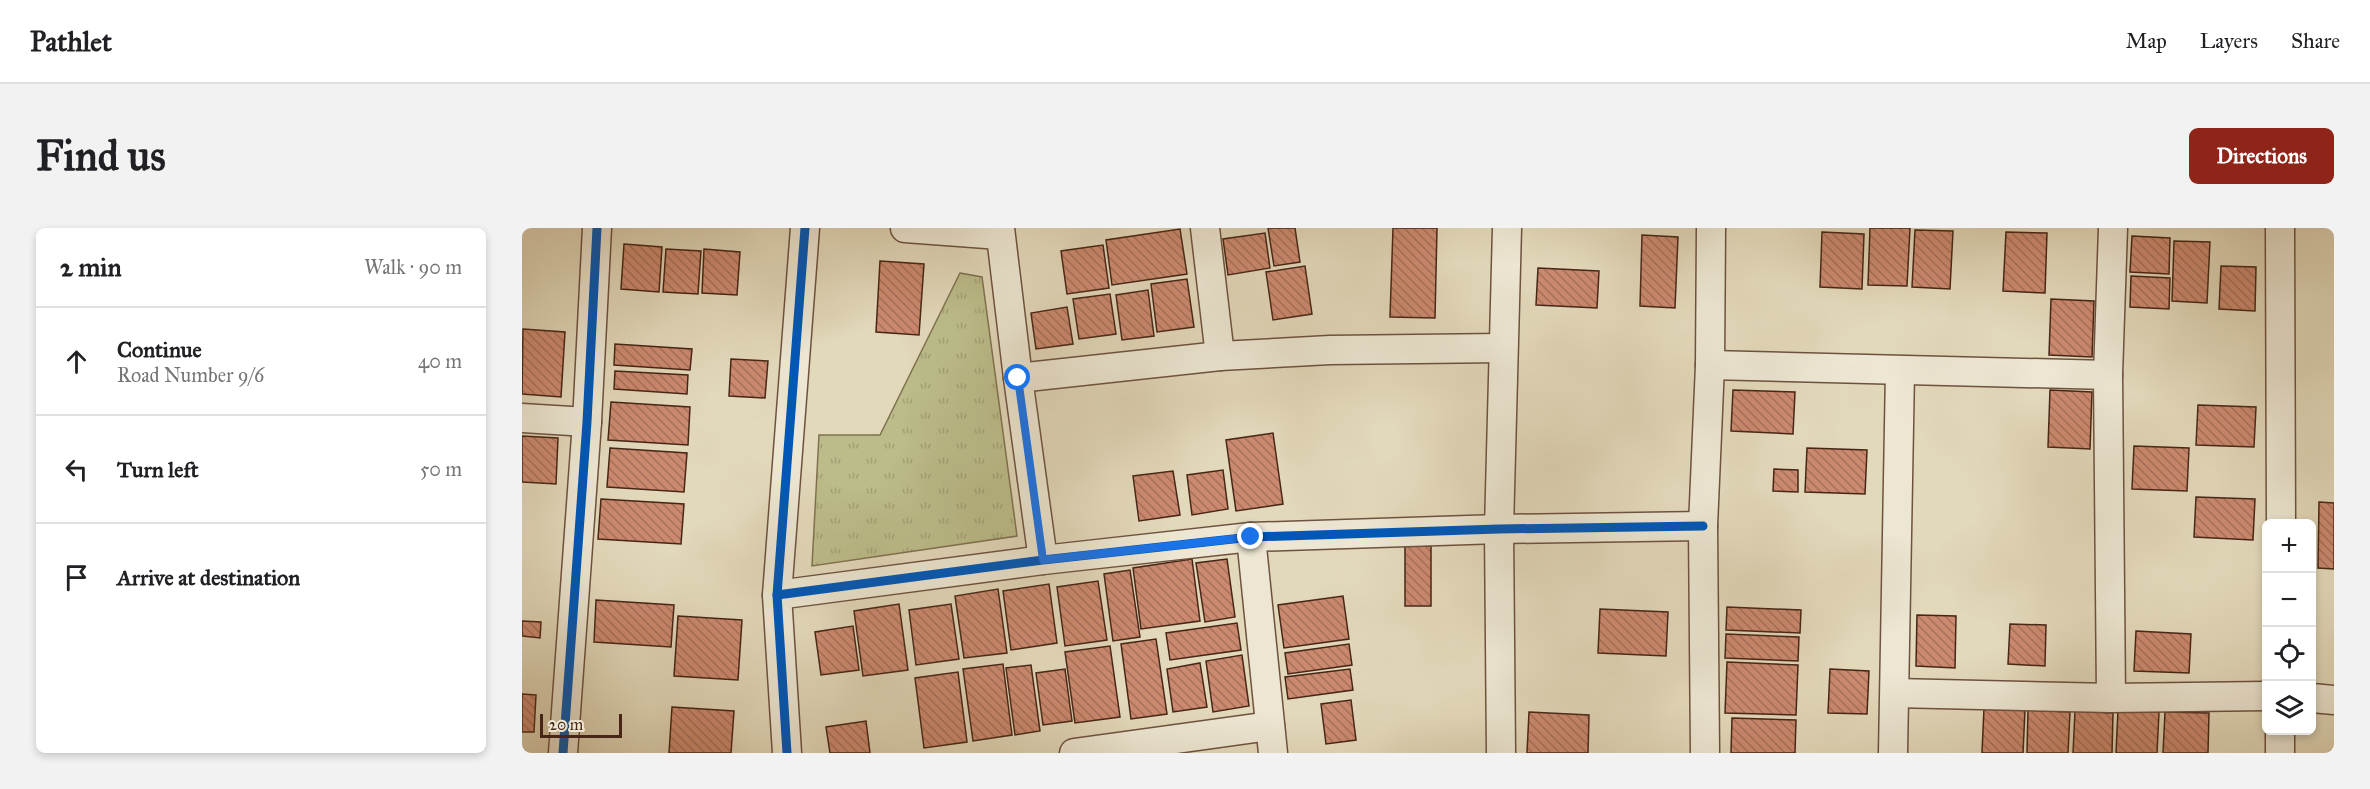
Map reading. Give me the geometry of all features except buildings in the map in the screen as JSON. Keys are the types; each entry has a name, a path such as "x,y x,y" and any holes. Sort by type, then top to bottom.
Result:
{"street":[{"path":"563,753 588,422 597,228"},
{"path":"787,753 777,595 805,228"},
{"path":"905,228 1000,231 1043,560"},
{"path":"1205,228 1220,356"},
{"path":"1501,753 1499,529 1507,228"},
{"path":"1705,753 1704,526 1710,365 1711,228"},
{"path":"2111,698 2108,375 2114,228"},
{"path":"2280,228 2281,519"},
{"path":"1018,378 1220,356 1330,351 1503,348"},
{"path":"1710,365 2108,375"},
{"path":"1893,753 1900,371"},
{"path":"522,418 588,422"},
{"path":"777,595 1043,560 1251,537 1499,529 1704,526"},
{"path":"1074,753 1272,740 1251,537"},
{"path":"1894,693 2111,698 2262,696"},
{"path":"2316,698 2334,700"},
{"path":"2280,735 2280,753"}],"green space":[{"path":"960,273 982,277 1017,536 812,566 819,435 880,435"}],"cycle path":[{"path":"563,753 587,422 597,228"},
{"path":"787,753 777,595 805,228"},
{"path":"777,595 1043,560 1251,537 1499,529 1703,526"}],"route":[{"path":"1018,378 1043,560 1251,537"}]}
